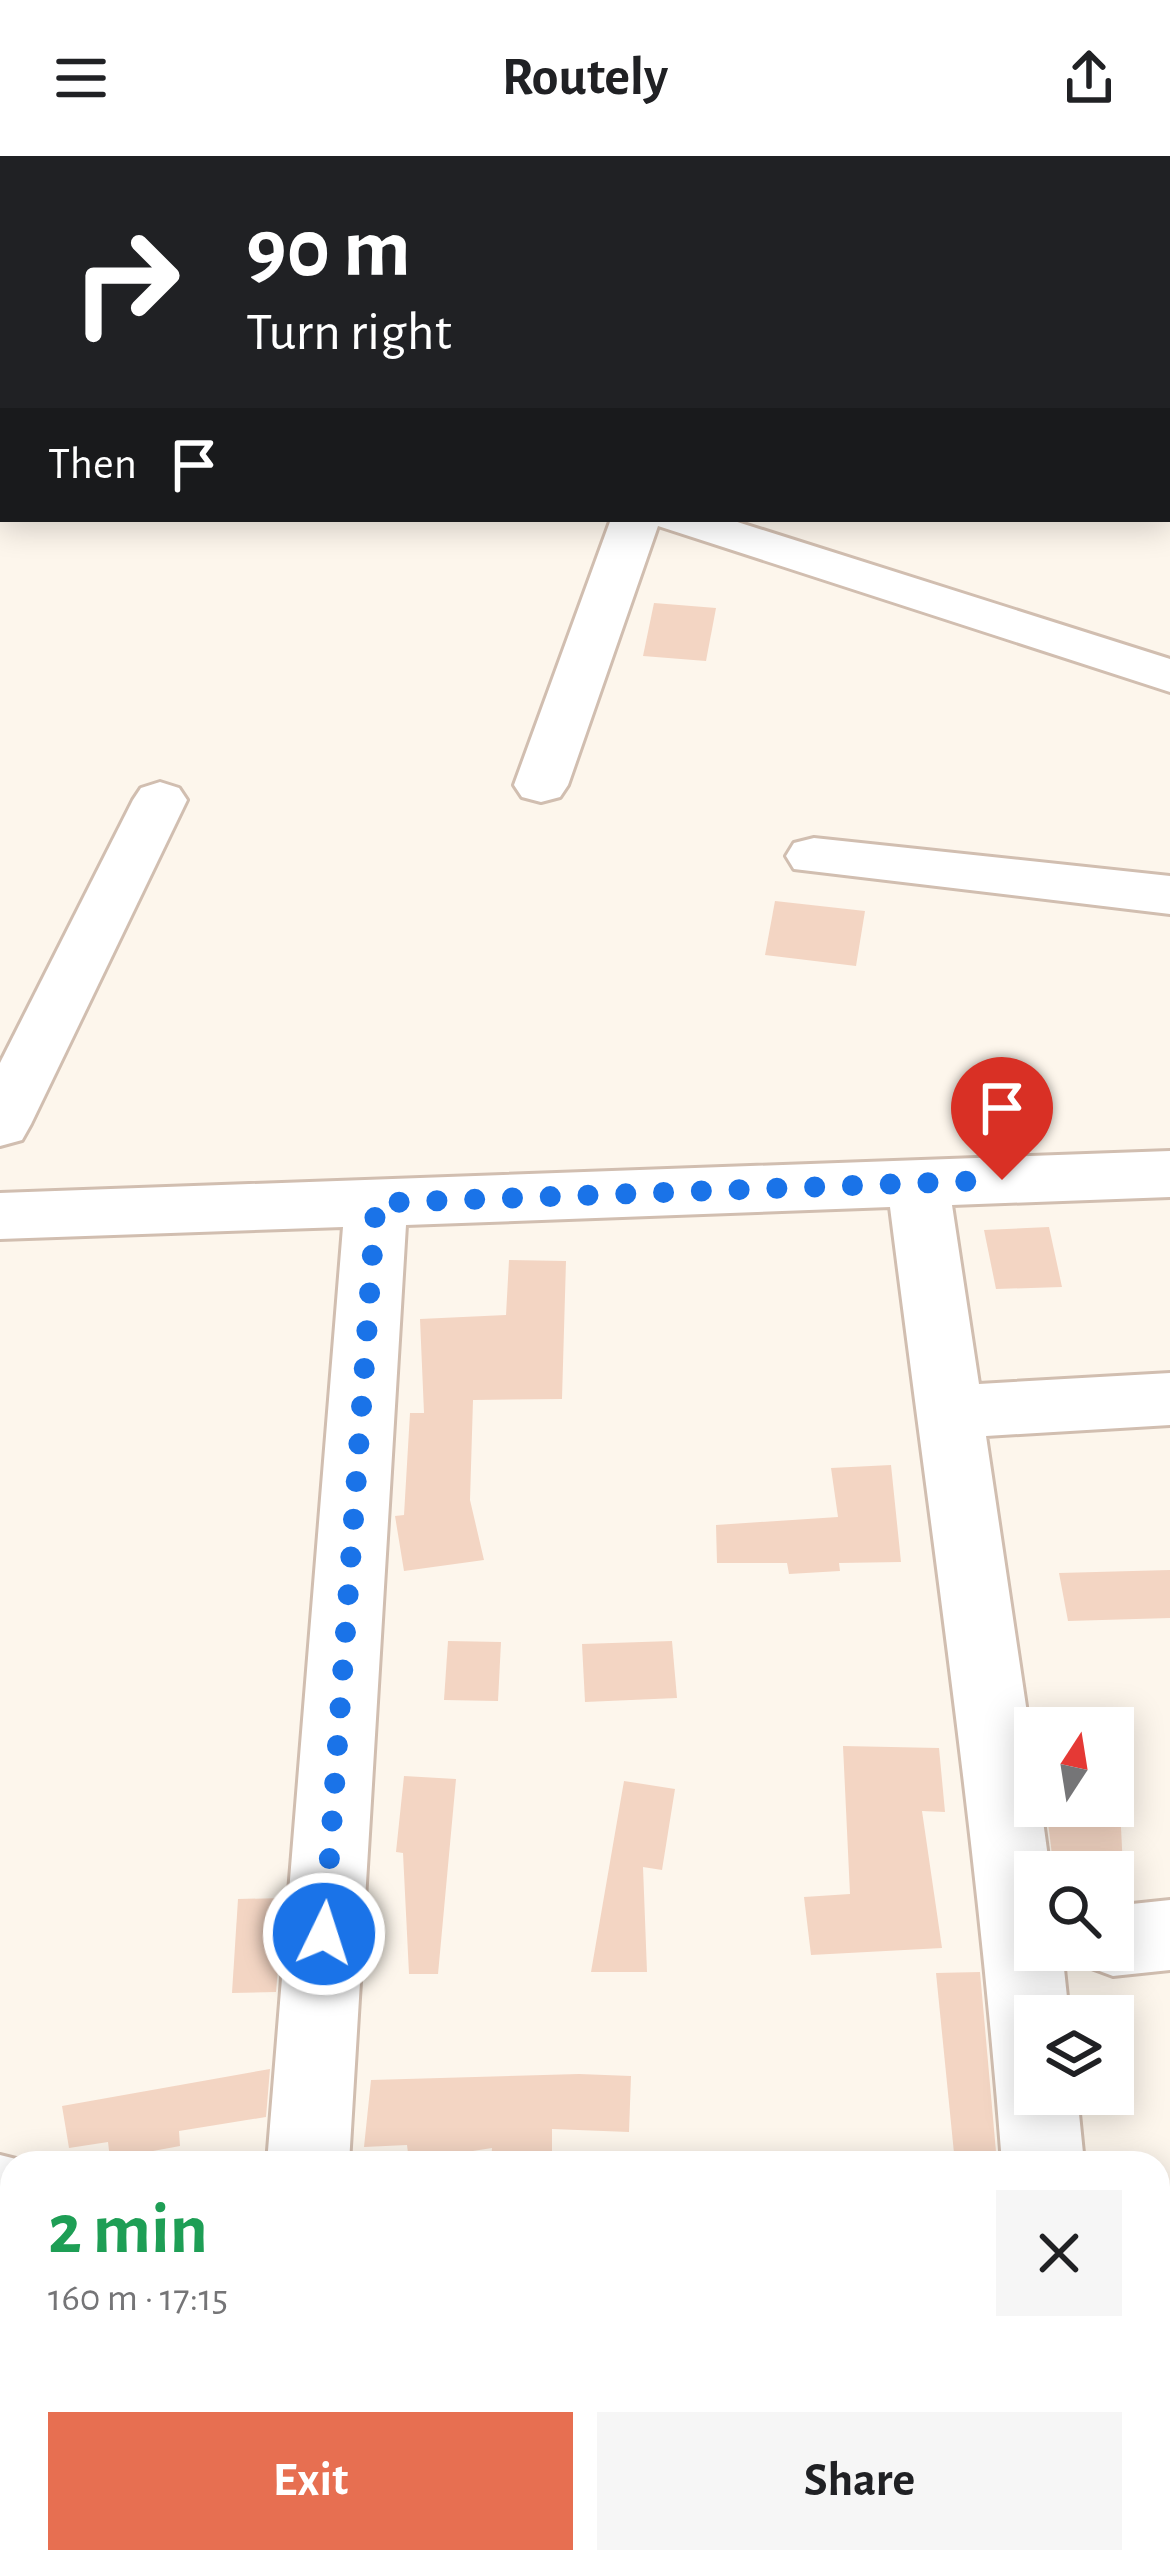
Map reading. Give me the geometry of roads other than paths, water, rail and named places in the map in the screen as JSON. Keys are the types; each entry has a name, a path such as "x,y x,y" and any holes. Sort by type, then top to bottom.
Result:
{"street":[{"path":"541,785 635,522"},
{"path":"687,522 1170,676"},
{"path":"0,1124 160,800"},
{"path":"814,856 1170,895"},
{"path":"0,1216 1170,1174"},
{"path":"918,1183 1015,1851"},
{"path":"309,2151 376,1203"},
{"path":"950,1412 1170,1399"},
{"path":"1134,1939 1170,1935"},
{"path":"1039,2115 1042,2151"}]}
